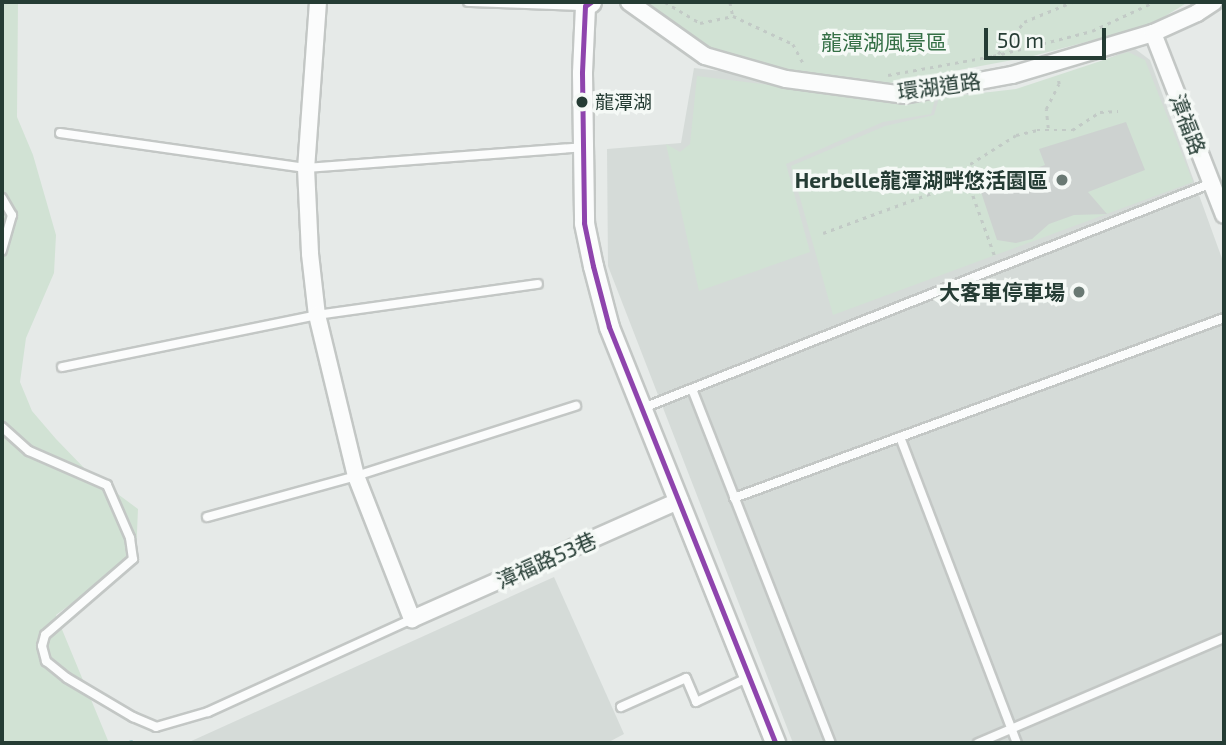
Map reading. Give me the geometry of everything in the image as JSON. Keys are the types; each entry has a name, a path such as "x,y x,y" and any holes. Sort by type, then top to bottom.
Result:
{"street":[{"path":"318,2 306,168 310,254 317,315 356,475 412,619"},
{"name":"環湖道路","path":"629,2 705,55 786,79 904,95 1012,75 1153,33 1197,13 1214,2"},
{"path":"588,4 583,147 584,223 593,266 609,327 775,743"},
{"name":"漳福路","path":"1153,33 1224,215"},
{"name":"漳福路53巷","path":"412,619 680,500"}],"lane":[{"path":"468,2 588,4"},
{"path":"60,133 306,168 583,147"},
{"path":"643,408 1212,183"},
{"path":"2,198 12,215 2,251"},
{"path":"62,367 317,315 538,284"},
{"path":"734,498 1224,317"},
{"path":"692,389 831,743"},
{"path":"207,517 356,475 576,406"},
{"path":"2,427 29,451 107,485 130,538 133,559 44,635 42,646 46,662 67,678 133,717 156,727 208,712 412,619"},
{"path":"900,437 1017,743"},
{"path":"978,743 1224,638"},
{"path":"621,707 686,678 696,702 749,677"}],"path":[{"path":"665,2 699,23 733,16 793,44 804,65 813,68"},
{"path":"730,2 733,16"},
{"path":"997,55 1024,22 1072,2"},
{"path":"885,76 997,55 1092,31 1154,2"},
{"path":"1048,130 1046,109 1059,85 1054,62"},
{"path":"999,268 967,180 970,164 1016,135 1048,130 1072,130 1100,112 1118,111"},
{"path":"823,233 967,180"}],"shaded area":[{"path":"1134,48 1150,60 1224,264 1224,743 793,743 608,266 607,149 681,143 694,68 937,96 1029,90"},
{"path":"554,577 624,734 607,743 187,743"}],"green space":[{"path":"2,2 18,2 17,117 33,155 56,235 54,273 26,338 20,382 32,411 56,439 88,472 138,509 136,556 56,615 109,743 2,743"},
{"name":"龍潭湖風景區","path":"638,2 1188,2 1151,25 1029,57 879,85 789,73 705,49"},
{"path":"1128,52 1145,60 1193,182 833,315 791,166 885,126 934,115 939,98 1016,89"},
{"path":"697,76 898,101 935,99 931,114 883,122 786,164 810,252 699,291 666,144 680,152 690,144"}],"building":[{"name":"Herbelle龍潭湖畔悠活園區","path":"1126,122 1145,170 1088,192 1107,214 1074,215 1049,224 1032,239 1016,243 997,240 980,189 1045,165 1039,149"}],"transit line":[{"path":"591,2 585,6 582,73 584,223 593,266 609,327 775,743"}],"place":[{"name":"龍潭湖","path":"582,102"},
{"name":"Herbelle龍潭湖畔悠活園區","path":"1062,180"},
{"name":"大客車停車場","path":"1079,292"}]}
